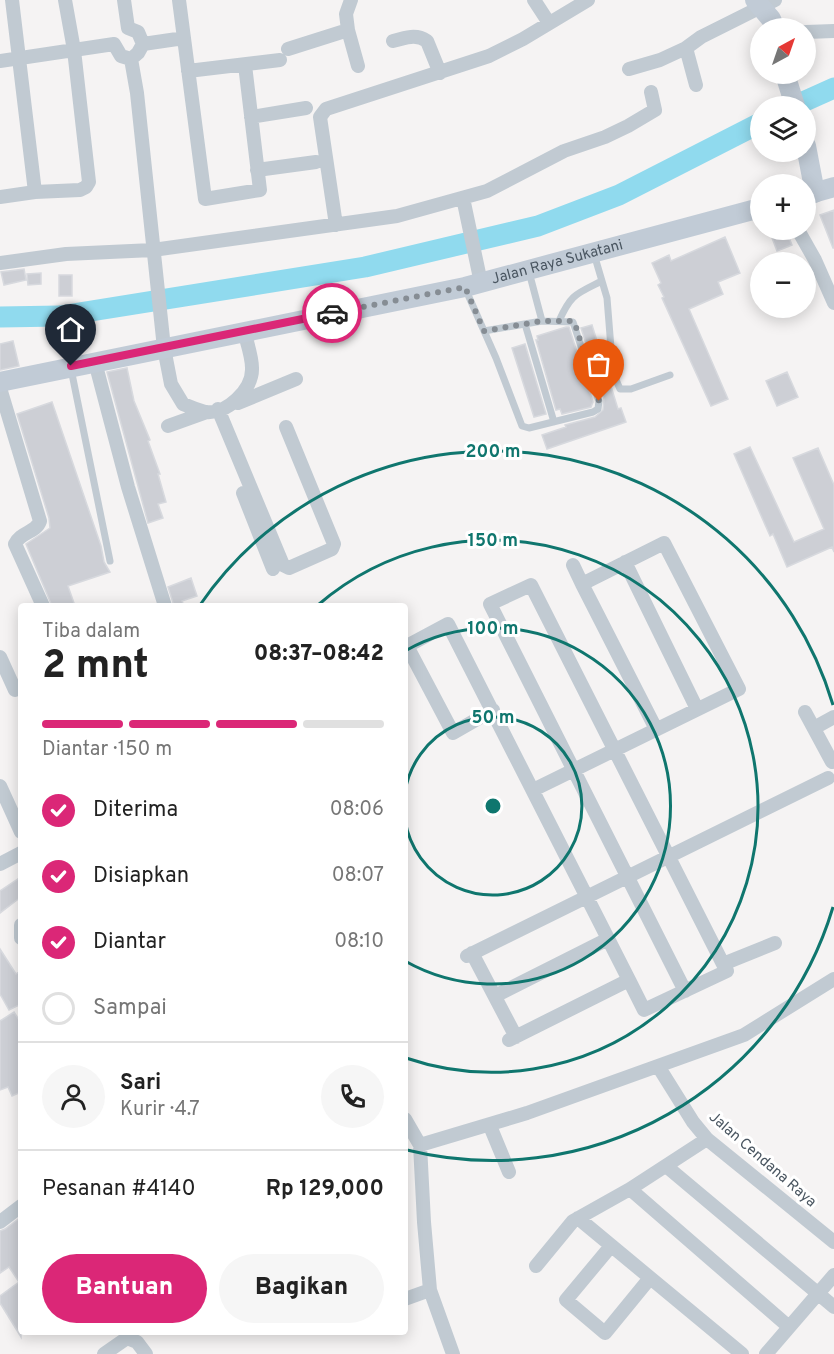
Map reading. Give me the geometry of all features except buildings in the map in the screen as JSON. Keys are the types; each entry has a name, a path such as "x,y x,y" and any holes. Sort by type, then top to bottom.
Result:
{"main road":[{"path":"764,2 771,18"},
{"path":"816,192 834,187"},
{"name":"Jalan Raya Sukatani","path":"0,382 244,331 475,278 529,272 750,211"}],"street":[{"path":"12,0 34,192"},
{"path":"0,196 80,190 89,182 74,50 65,0"},
{"path":"124,0 128,28"},
{"path":"179,0 205,199 260,190 245,65"},
{"path":"351,0 346,14 358,66"},
{"path":"534,0 549,23"},
{"path":"336,225 320,117 326,109 489,56 523,39 588,0"},
{"path":"629,69 660,60 686,48 701,37 764,2"},
{"path":"114,44 117,37 128,28"},
{"path":"128,28 138,32 143,44 131,59"},
{"path":"188,71 245,65 284,54 348,30"},
{"path":"816,32 834,31"},
{"path":"393,41 412,36 423,38 427,41 440,73"},
{"path":"143,44 184,38"},
{"path":"0,61 114,44"},
{"path":"114,44 121,56 131,59"},
{"path":"686,48 696,85"},
{"path":"131,59 137,93 164,348 171,384 183,404 217,410 247,390 253,370 244,331"},
{"path":"0,263 66,254 153,250 398,216 487,191 564,151 605,137 628,126 655,110 651,92"},
{"path":"251,117 306,108"},
{"path":"257,170 316,162"},
{"path":"463,198 475,278"},
{"path":"804,240 834,303"},
{"path":"95,363 128,487 164,603"},
{"path":"168,426 217,410 296,379"},
{"path":"0,388 40,521 37,527 18,539 15,544 41,603"},
{"path":"217,410 283,565 289,568 332,549 334,544 286,427"},
{"path":"217,410 273,569"},
{"path":"533,790 739,689 664,543 582,584"},
{"path":"625,562 697,709"},
{"path":"573,565 657,729"},
{"path":"408,645 448,624 644,1010 685,991 727,971 531,585 490,604 685,991"},
{"path":"408,648 453,733 493,710"},
{"path":"0,657 15,690"},
{"path":"629,980 512,1038 495,996 470,955 668,857 831,781 827,767 833,761 805,712"},
{"path":"814,728 834,717"},
{"path":"0,786 18,825"},
{"path":"0,864 18,855"},
{"path":"495,996 608,939"},
{"path":"723,964 775,943"},
{"path":"420,1145 490,1126 744,1035 834,979"},
{"name":"Jalan Cendana Raya","path":"658,1066 693,1122 707,1139 834,1242"},
{"path":"408,1124 420,1145 430,1290 453,1354"},
{"path":"490,1126 509,1172"},
{"path":"536,1266 573,1221 630,1189 707,1139"},
{"path":"666,1166 834,1307"},
{"path":"630,1189 789,1327"},
{"path":"0,1222 18,1208"},
{"path":"578,1218 742,1354"},
{"path":"611,1246 566,1300 605,1333 650,1278"},
{"path":"766,1354 834,1275"},
{"path":"408,1298 430,1290"},
{"path":"104,1354 127,1338 138,1342 146,1354"}],"lane":[{"path":"594,254 607,298 613,373 620,389 631,389 670,375"},
{"path":"529,272 542,321"},
{"path":"475,278 484,331 522,426 530,428 596,411 600,404 575,324 572,321 542,321 484,331"},
{"path":"559,321 567,302 602,281"},
{"path":"525,324 554,422"},
{"path":"71,366 110,561"}],"waterway":[{"path":"816,96 834,88"},
{"path":"0,317 60,316 365,267 538,226 619,195 750,128"}],"way so far":[{"path":"332,313 465,287 484,331 542,321 572,321 575,324 599,401"}],"route":[{"path":"71,366 95,363 332,313"}]}
